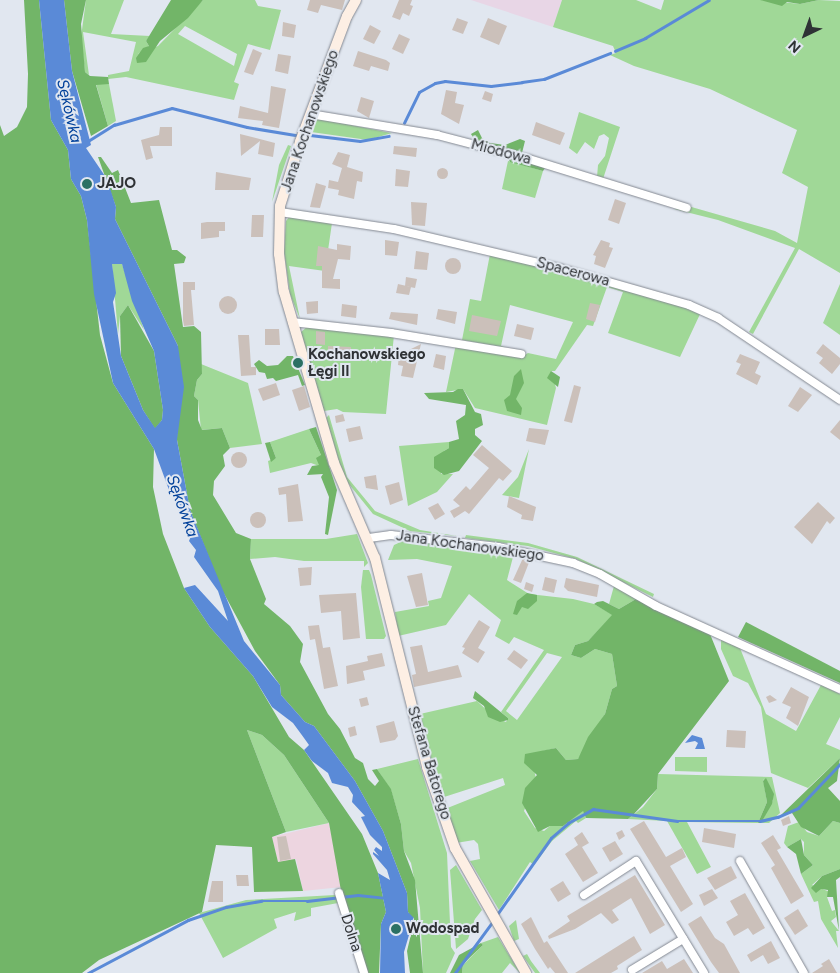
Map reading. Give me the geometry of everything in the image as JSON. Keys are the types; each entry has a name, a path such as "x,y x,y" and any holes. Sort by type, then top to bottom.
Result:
{"street":[{"name":"Jana Kochanowskiego","path":"356,0 347,16 310,114 280,212 279,254 292,322 334,463 369,538 391,535 498,547 573,563 600,574 656,606 840,689"},
{"name":"Miodowa","path":"310,114 437,136 529,159 687,208"},
{"name":"Spacerowa","path":"280,212 401,230 560,268 689,305 718,318 840,400"},
{"path":"292,322 391,333 521,354"},
{"name":"Stefana Batorego","path":"369,538 427,767 455,848 491,915 526,973"},
{"path":"584,895 636,861 704,973"},
{"path":"740,861 804,973"},
{"name":"Dolna","path":"339,893 364,973"},
{"path":"632,970 683,939"}],"shaded area":[{"path":"471,0 562,0 553,27"},
{"path":"329,823 342,887 303,891 296,859 278,863 272,837"}],"green space":[{"path":"24,0 39,0 51,120 68,150 71,179 81,196 87,220 100,335 113,383 154,449 153,487 163,534 184,588 210,627 253,676 289,737 304,750 362,834 378,873 386,912 381,924 379,973 367,973 343,902 329,823 284,755 262,735 247,730 286,832 272,837 278,862 295,859 303,891 254,892 252,847 216,845 202,912 99,960 82,973 0,973 0,125 4,136 17,127 27,107 28,74"},
{"path":"64,0 86,0 81,24 85,72 90,76 108,77 109,84 96,85 108,126 91,136 72,71"},
{"path":"86,0 124,0 111,34 150,36 146,41 149,46 138,54 158,46 203,0 255,0 258,6 281,10 270,50 248,44 234,82 239,84 234,100 126,77 108,79 108,75 129,71 136,42 83,32 89,75 85,72 81,37","holes":["185,26 237,54 234,66 178,34"]},
{"path":"171,0 203,0 188,18 160,41 146,62 137,63 136,58 143,48 149,46 146,41"},
{"path":"562,0 636,0 661,10 664,0 762,0 800,4 819,0 840,1 840,273 799,249 753,334 749,332 795,248 718,220 674,209 682,209 674,202 775,231 797,243 808,187 782,173 797,130 710,89 634,66 610,55 616,53 613,46 553,27"},
{"path":"760,0 819,0 800,4 787,2 782,6"},
{"path":"96,84 109,84 116,121 108,126"},
{"path":"579,112 620,127 602,182 597,177 598,165 605,156 609,138 604,134 599,136 594,149 585,142 577,154 569,148"},
{"path":"316,118 392,133 368,140 311,132"},
{"path":"478,130 482,138 490,143 505,145 520,139 525,141 522,153 475,141 471,134"},
{"path":"288,145 291,146 272,202 279,165"},
{"path":"98,157 101,157 112,173 118,170 131,203 159,200 172,250 177,250 186,257 184,263 174,264 183,327 194,326 201,332 202,374 197,380 194,396 198,400 198,420 202,430 222,428 230,448 223,455 225,466 214,481 213,495 236,533 251,539 250,559 266,599 264,604 290,626 303,644 300,662 328,714 340,729 355,758 363,763 368,779 375,786 379,781 372,770 377,769 391,789 401,824 404,851 415,880 423,973 410,973 407,951 414,922 408,912 407,893 383,831 355,781 314,726 305,722 281,695 280,685 255,651 221,588 190,510 177,440 178,346 115,219 116,207"},
{"path":"511,157 545,168 543,171 510,162 508,158"},
{"path":"508,161 543,171 535,198 502,189"},
{"path":"289,217 332,223 325,271 289,266 300,319 290,294 284,251 286,221"},
{"path":"490,254 556,270 701,312 680,357 608,333 623,292 607,287 593,326 587,325 555,371 551,371 556,388 547,425 475,408 463,389 446,392 456,344 521,357 528,353 556,359 573,322 510,305 501,346 507,348 462,340 470,299 481,301"},
{"path":"112,264 122,264 144,330 128,305 120,316 118,334"},
{"path":"840,284 840,335 823,323"},
{"path":"128,305 154,351 163,410 162,420 155,429 143,410 121,356 120,316"},
{"path":"308,326 394,335 386,414 343,412 337,409 324,411 301,332"},
{"path":"287,356 293,356 305,385 302,386 298,375 276,381 273,378 267,379 265,373 259,372 254,364 259,360 267,366 278,365"},
{"path":"201,364 248,383 262,444 230,448 222,428 201,430 198,400 194,396 197,380 202,374"},
{"path":"521,369 524,383 516,399 522,408 521,415 507,411 504,400 510,395 514,376"},
{"path":"551,371 560,377 558,387 547,378"},
{"path":"463,389 475,412 481,414 483,425 475,429 475,435 482,441 459,471 444,475 434,468 434,457 449,448 449,442 459,439 456,421 465,415 466,405 429,399 424,393 453,392"},
{"path":"329,415 347,477 375,511 420,530 457,536 410,531 373,514 344,478 326,418"},
{"path":"316,427 337,490 328,535 325,534 329,497 321,477 323,474 307,475 312,466 319,465 316,458 321,455 309,429"},
{"path":"309,429 321,455 319,466 311,463 270,473 268,461 276,458 270,442"},
{"path":"270,442 276,458 271,462 265,443"},
{"path":"449,442 449,448 444,451 441,474 453,474 437,492 408,506 399,446"},
{"path":"529,449 519,498 502,495 518,477"},
{"path":"357,534 368,563 364,567 364,561 304,561 275,557 250,559 251,539 326,539"},
{"path":"466,535 528,543 577,557 654,594 653,597 576,559 528,546 465,538"},
{"path":"407,539 511,553 513,557 507,580 529,594 573,599 594,604 613,615 588,641 575,645 571,655 581,658 595,649 612,654 617,686 612,689 605,714 578,759 566,760 556,748 543,751 534,769 536,779 524,811 535,828 544,831 550,826 563,826 583,810 586,818 578,823 576,821 552,841 534,865 530,862 499,910 470,861 480,859 478,844 474,840 456,843 445,809 505,785 503,778 441,798 420,714 477,701 494,717 506,722 508,718 501,712 544,650 514,637 509,644 495,636 501,620 469,594 446,625 398,636 395,612 429,606 428,601 441,598 452,566 417,559 388,560 394,545","holes":["547,653 562,657 517,720 506,711"]},
{"path":"363,570 369,570 371,575 386,636 384,639 366,639 361,587"},
{"path":"614,586 636,599 619,609 609,604"},
{"path":"527,593 537,595 537,601 528,609 522,607 517,615 513,614 517,601"},
{"path":"636,599 710,634 729,681 658,774 657,789 628,819 586,818 583,811 563,826 550,826 538,832 522,803 525,788 537,775 524,763 525,754 556,748 566,760 578,759 588,737 605,714 612,689 617,686 612,654 595,649 581,658 571,655 575,645 588,641 612,615 594,604 603,601 619,609"},
{"path":"746,622 840,671 840,683 738,637"},
{"path":"721,640 740,648 766,714 796,731 821,685 840,694 840,717 826,744 840,750 840,758 808,788 771,773 761,707 748,683 733,676 721,649"},
{"path":"475,691 508,718 508,720 500,722 488,717 484,706 473,698"},
{"path":"247,730 262,735 284,755 329,823 286,832"},
{"path":"675,757 707,757 707,772 675,771"},
{"path":"840,758 837,781 828,788 840,801 840,823 833,821 819,836 801,827 792,813 781,815"},
{"path":"418,759 447,853 451,947 455,953 446,973 423,973 420,908 411,863 404,851 401,824 391,790 377,769"},
{"path":"658,774 772,777 780,813 769,823 761,823 773,800 763,779 767,802 758,823 687,822 711,867 697,874 667,821 628,819 643,807 657,789"},
{"path":"766,778 774,794 772,804 761,823 758,823 767,802 763,781"},
{"path":"833,821 840,823 840,869 822,876 812,885 830,892 827,897 832,911 835,910 836,917 831,921 839,931 836,931 838,948 821,919 818,901 814,902 801,874 813,865 804,855 804,842 801,839 787,847 784,843 788,826 799,822 807,832 819,836"},
{"path":"801,839 804,855 813,865 801,874 796,854 787,847"},
{"path":"456,865 482,910 475,919 468,939 456,949 450,870"},
{"path":"840,869 840,877 836,880 839,931 833,897 827,897 828,890 821,889 816,893 811,888 822,876"},
{"path":"335,895 338,903 311,908 311,916 294,921 296,912 274,919 277,928 223,958 199,913 246,900"},
{"path":"516,920 519,939 514,941 509,926"},
{"path":"498,937 520,973 510,963 502,973 462,973 463,965 483,945 481,943"},
{"path":"481,943 483,945 463,964 462,973 450,973 459,955"},
{"path":"527,954 540,973 535,973 523,956"}],"water":[{"name":"Sękówka","path":"39,0 64,0 72,71 91,145 86,148 107,179 116,207 115,219 178,346 184,387 177,440 190,510 244,641 280,685 281,695 305,722 314,726 355,781 383,831 407,893 408,912 414,918 404,952 405,973 380,973 381,924 386,912 378,873 390,880 387,870 373,854 373,852 379,856 374,850 376,847 382,851 382,847 370,835 361,817 365,816 352,802 353,795 348,787 332,783 328,773 312,761 304,750 309,745 293,723 272,707 253,676 210,627 184,588 195,585 228,621 218,591 194,557 196,550 189,541 191,536 176,505 180,504 169,490 154,449 113,383 94,294 87,220 81,196 71,179 68,150 51,120","holes":["112,264 122,264 132,301 154,351 163,410 162,420 155,428 143,410 121,356 113,302 116,293"]},
{"path":"692,735 702,738 705,749 695,749 698,743 695,741 685,743"}],"building":[{"path":"310,0 345,0 342,10 321,5 318,13 307,10"},
{"path":"399,0 412,0 410,5 413,6 409,16 403,13 400,20 392,17"},
{"path":"457,18 468,22 463,34 452,30"},
{"path":"488,18 507,26 499,45 480,37"},
{"path":"283,22 296,25 294,38 282,36"},
{"path":"370,25 381,31 374,44 363,39"},
{"path":"399,34 410,39 403,54 392,49"},
{"path":"253,49 262,53 253,75 244,72"},
{"path":"358,51 386,60 390,63 388,71 371,66 369,71 353,66"},
{"path":"278,54 291,56 288,74 275,71"},
{"path":"271,86 286,89 279,128 262,125 263,121 238,118 240,106 268,113"},
{"path":"446,90 457,92 455,103 464,105 459,124 441,114"},
{"path":"485,91 493,94 491,102 482,99"},
{"path":"361,97 374,101 369,118 357,111"},
{"path":"536,122 565,133 560,145 532,135"},
{"path":"160,127 172,127 172,146 150,146 153,158 146,160 141,140 159,135"},
{"path":"240,134 275,143 273,157 258,154 260,141 241,156"},
{"path":"394,146 417,148 416,157 393,154"},
{"path":"338,152 350,155 347,167 363,172 362,182 357,181 354,199 338,195 339,190 328,188 329,180 338,182 342,168 332,164"},
{"path":"440,168 444,168 447,173 446,177 440,178 437,175 437,171"},
{"path":"396,169 410,171 408,187 395,186"},
{"path":"216,172 251,178 249,190 215,190"},
{"path":"316,183 326,186 320,208 310,207"},
{"path":"615,199 626,203 619,224 608,220"},
{"path":"411,202 427,203 425,226 412,225"},
{"path":"252,215 264,215 263,237 251,237"},
{"path":"225,222 225,231 219,231 219,237 201,239 201,223"},
{"path":"385,240 399,242 397,256 385,255"},
{"path":"601,240 610,243 609,247 613,248 605,268 594,264 596,256 593,255"},
{"path":"337,244 351,246 350,260 338,259 333,279 340,279 340,289 322,288 322,266 316,266 318,246 337,250"},
{"path":"416,251 429,253 427,270 414,269"},
{"path":"453,258 459,260 461,266 459,272 453,274 447,272 445,266 447,260"},
{"path":"406,277 417,279 415,288 405,286"},
{"path":"183,282 195,282 195,290 191,290 194,325 184,326"},
{"path":"398,284 411,287 409,295 396,293"},
{"path":"228,296 234,299 237,305 234,311 228,314 222,311 219,305 222,299"},
{"path":"318,301 318,313 307,314 306,302"},
{"path":"590,303 600,305 595,322 586,319"},
{"path":"342,304 357,306 356,318 341,316"},
{"path":"438,309 457,312 455,324 436,319"},
{"path":"391,312 418,314 417,325 389,319"},
{"path":"472,315 501,321 497,336 469,331"},
{"path":"517,324 534,328 531,340 514,336"},
{"path":"265,329 279,329 280,345 265,345"},
{"path":"316,331 325,332 325,345 316,344"},
{"path":"238,335 249,335 251,367 256,367 256,375 241,376"},
{"path":"421,344 413,378 401,376 403,366 398,365 399,355"},
{"path":"823,344 840,358 840,364 832,374 819,363 823,358 816,353"},
{"path":"328,346 351,347 350,361 328,360"},
{"path":"436,354 446,356 444,370 433,367"},
{"path":"740,354 760,362 755,373 761,376 757,385 736,374 741,364 736,362"},
{"path":"276,383 280,395 263,401 258,389"},
{"path":"574,385 581,387 572,423 564,421"},
{"path":"304,386 310,407 299,411 292,390"},
{"path":"800,387 812,395 798,412 788,406"},
{"path":"343,414 345,421 336,423 335,416"},
{"path":"840,420 840,440 830,432"},
{"path":"360,426 363,439 349,442 346,429"},
{"path":"529,428 549,430 545,445 526,441"},
{"path":"482,445 512,471 503,481 499,478 469,514 465,511 454,518 450,511 460,506 453,500 466,486 470,490 489,468 473,455"},
{"path":"236,452 242,452 247,457 245,466 236,468 231,463 231,457"},
{"path":"376,475 378,490 366,488 364,477"},
{"path":"399,482 403,500 390,505 385,486"},
{"path":"298,484 303,521 288,522 286,494 279,495 278,488"},
{"path":"509,496 536,507 533,521 521,519 522,515 507,507"},
{"path":"818,502 835,518 830,524 827,521 812,544 794,527"},
{"path":"438,503 445,514 435,520 428,508"},
{"path":"255,512 261,512 266,517 264,526 255,528 250,523 250,517"},
{"path":"523,558 530,560 521,583 513,580"},
{"path":"312,567 311,585 300,586 298,568"},
{"path":"422,573 428,605 416,607 407,576"},
{"path":"545,577 557,580 554,593 542,590"},
{"path":"566,578 599,585 597,597 568,591 564,587"},
{"path":"526,582 534,585 532,592 524,589"},
{"path":"356,593 360,638 343,640 341,611 321,613 319,595"},
{"path":"479,620 490,627 478,648 485,652 478,663 462,653 465,648 462,647"},
{"path":"319,625 323,648 330,647 338,686 324,689 315,639 310,640 308,626"},
{"path":"422,645 428,672 458,665 462,677 414,687 412,675 416,674 410,647"},
{"path":"514,650 528,660 521,669 507,659"},
{"path":"382,653 385,666 363,671 365,680 347,684 346,666 368,661 367,656"},
{"path":"791,687 809,697 798,726 786,718 791,707 782,703"},
{"path":"770,695 777,700 769,703 766,697"},
{"path":"367,697 369,705 361,707 359,699"},
{"path":"394,721 398,736 395,740 380,743 376,726"},
{"path":"355,726 357,735 350,737 348,728"},
{"path":"727,730 746,731 745,748 726,747"},
{"path":"789,816 791,823 783,826 781,820"},
{"path":"644,821 666,857 682,848 686,857 670,866 693,904 681,912 630,829"},
{"path":"704,828 736,834 734,848 702,842"},
{"path":"622,830 625,836 619,840 616,833"},
{"path":"582,832 589,843 582,847 598,873 583,882 565,854 578,845 574,838"},
{"path":"773,835 781,848 777,850 804,896 791,904 771,868 775,865 761,843"},
{"path":"286,836 291,859 280,861 277,837"},
{"path":"615,841 623,854 610,862 602,848"},
{"path":"731,866 737,878 715,890 707,878"},
{"path":"236,875 248,875 249,886 237,886"},
{"path":"635,875 665,925 650,934 631,898 612,910 619,920 612,924 601,913 575,929 549,939 548,936 570,921 567,916"},
{"path":"212,881 223,881 223,902 208,902"},
{"path":"563,881 571,894 558,902 550,889"},
{"path":"712,889 718,898 704,906 699,895"},
{"path":"745,893 765,928 753,935 748,928 734,936 726,922 738,915 730,901"},
{"path":"798,909 808,926 795,935 784,918"},
{"path":"701,916 715,938 724,944 740,973 719,973 711,962 688,924"},
{"path":"531,917 544,943 547,941 568,973 555,973 550,967 548,969 521,924"},
{"path":"634,936 642,950 617,966 618,969 611,973 575,973"},
{"path":"771,941 780,958 768,964 763,955 751,962 747,955"},
{"path":"684,959 693,973 642,973 662,961 667,969"},
{"path":"829,959 837,973 812,973 823,966 821,964"}],"waterway":[{"path":"615,51 645,38 709,0"},
{"path":"404,123 419,92 435,83 445,81 491,86 544,79 610,53"},
{"name":"Sękówka","path":"88,141 114,125 172,108 247,127 296,135"},
{"path":"310,135 360,141 389,136"},
{"path":"496,916 551,838 568,823 593,809 677,821 760,821 778,817 798,808 840,764"},
{"path":"88,973 188,920 226,907 261,901 307,901 358,895 385,898"},
{"path":"455,973 493,921"}],"place":[{"name":"JAJO","path":"87,184"},
{"name":"Kochanowskiego Łęgi II","path":"298,363"},
{"name":"Wodospad","path":"396,929"}]}
